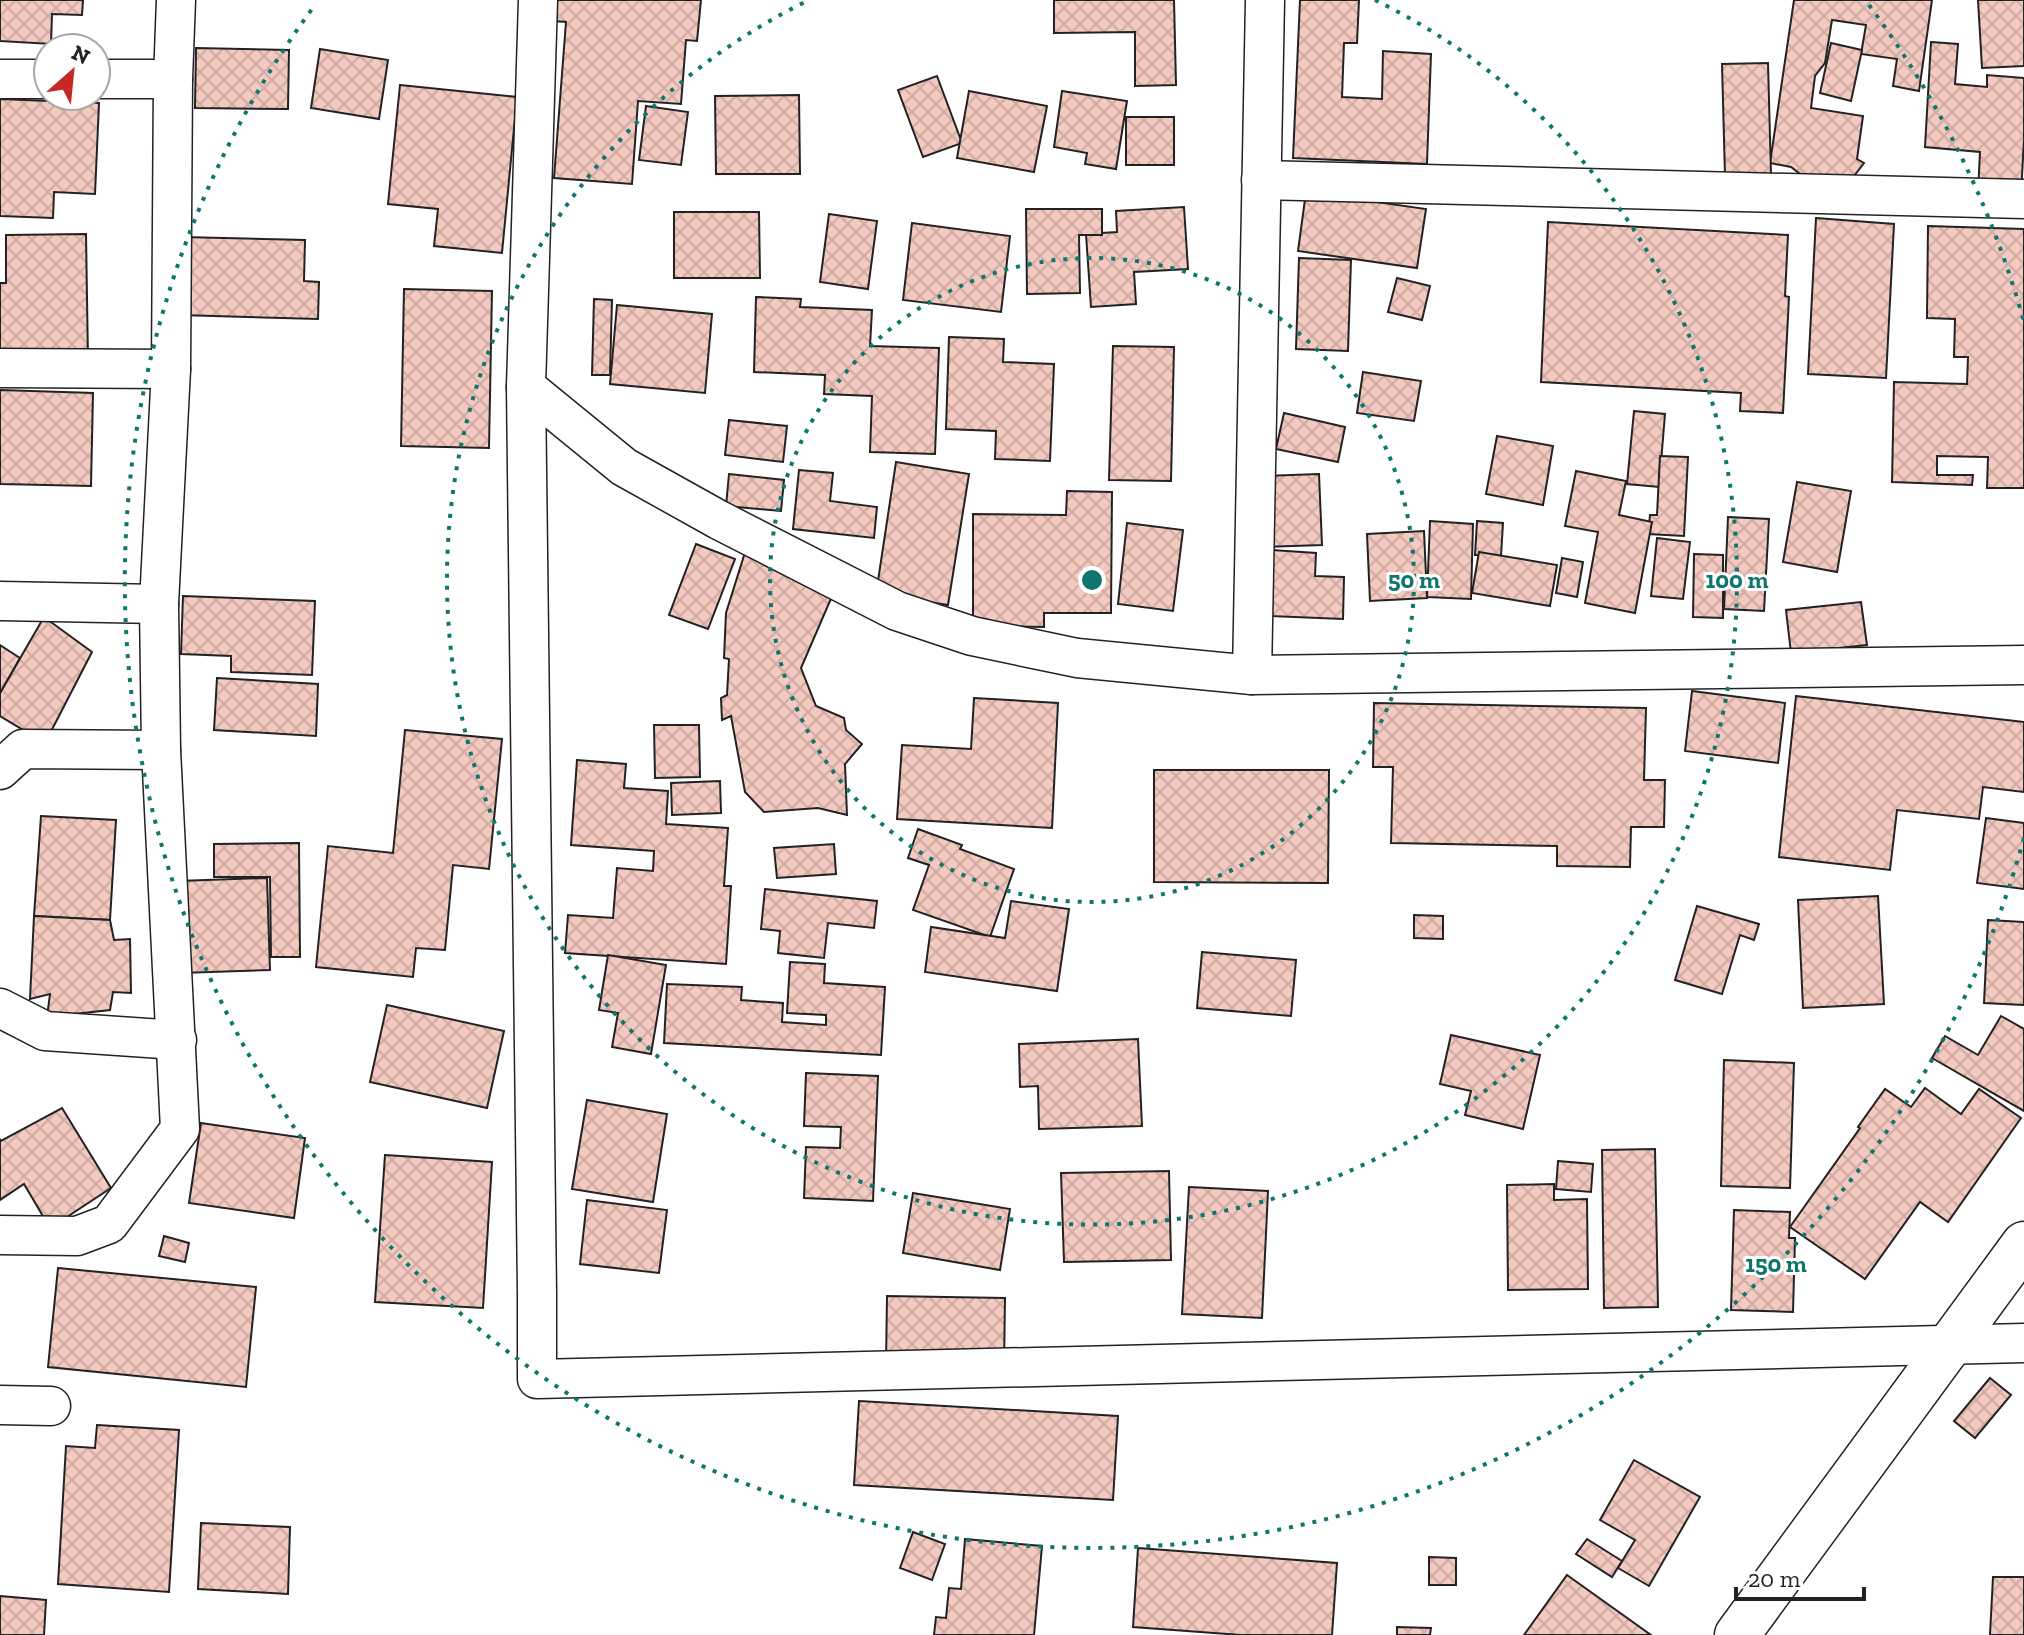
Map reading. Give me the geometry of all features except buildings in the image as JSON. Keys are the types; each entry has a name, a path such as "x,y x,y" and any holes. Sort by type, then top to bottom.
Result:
{"main road":[{"path":"1737,1635 2024,1244"}],"street":[{"path":"0,1235 77,1236 109,1224 180,1129 161,750 159,604 171,369 176,0"},
{"path":"538,0 526,387 537,1379 2024,1343"},
{"path":"1252,675 1265,0"},
{"path":"0,79 32,79"},
{"path":"112,79 173,79"},
{"path":"1261,180 2024,199"},
{"path":"0,368 171,369"},
{"path":"526,387 624,467 719,520 897,611 972,636 1077,658 1252,675 2024,665"},
{"path":"0,601 159,604"},
{"path":"0,770 23,749 161,750"},
{"path":"0,1008 45,1031 177,1040"},
{"path":"0,1405 51,1406"}]}
